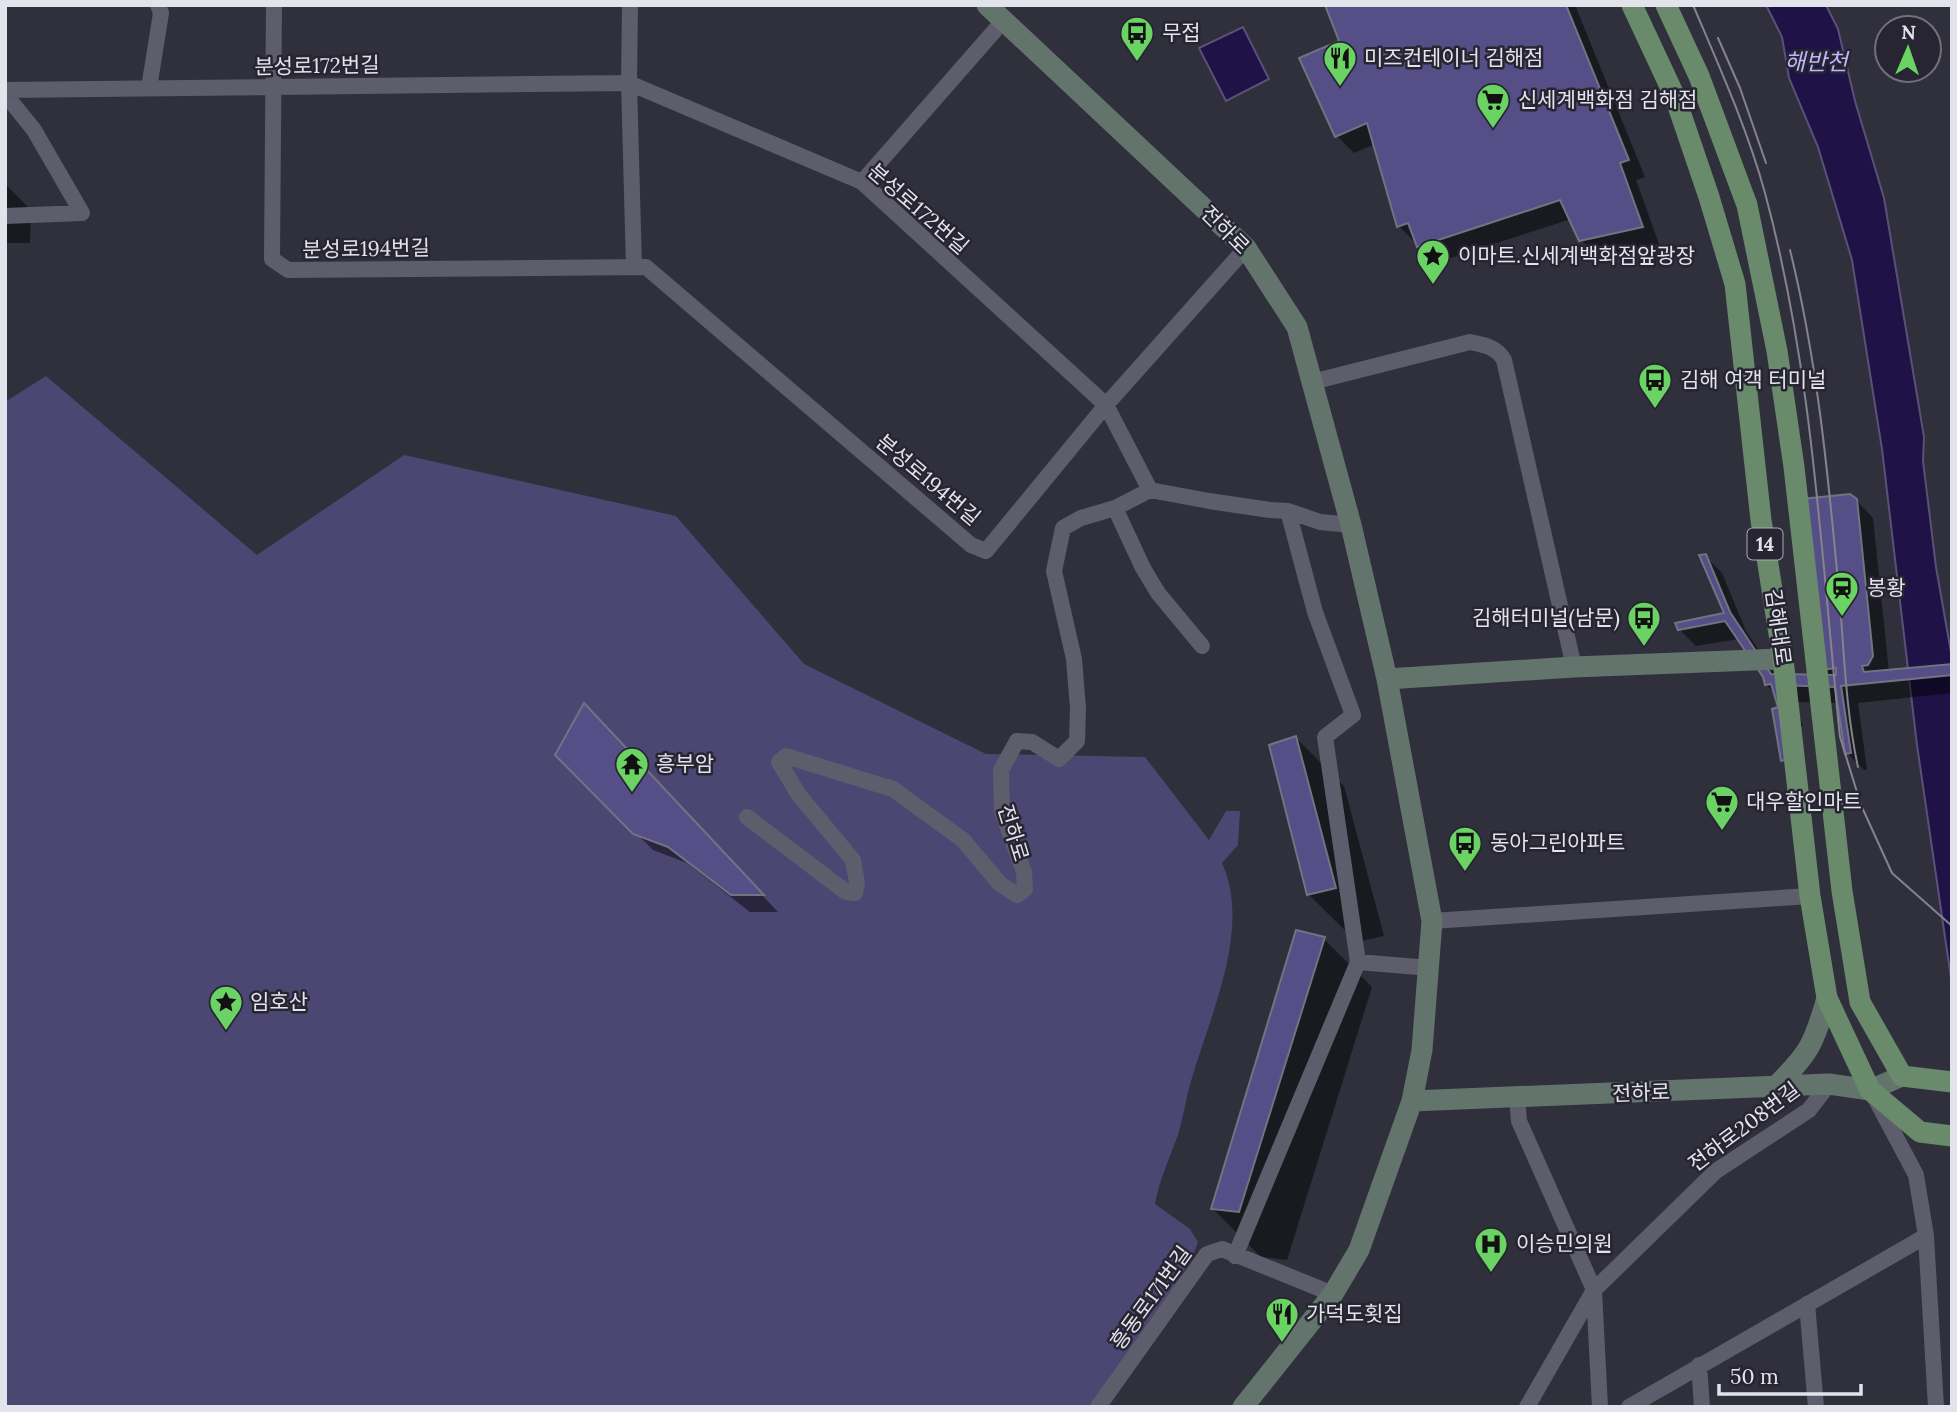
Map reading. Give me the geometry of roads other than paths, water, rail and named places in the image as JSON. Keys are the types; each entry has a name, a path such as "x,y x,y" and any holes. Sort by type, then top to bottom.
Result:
{"main road":[{"name":"전하로","path":"987,5 1246,248 1297,327 1351,525 1387,679 1432,921 1422,1050 1412,1101 1359,1250 1334,1294 1244,1407"},
{"name":"김해대로","path":"1632,5 1675,97 1735,284 1761,520 1783,660 1810,896 1827,998 1870,1090"},
{"name":"김해대로","path":"1667,5 1699,76 1747,205 1783,389 1842,891 1860,1002 1902,1076"},
{"path":"1387,679 1574,667 1783,660"},
{"path":"1774,1088 1807,1054 1818,1031 1827,998"},
{"path":"1870,1090 1902,1076 1952,1082"},
{"name":"전하로","path":"1412,1101 1829,1084 1870,1090"},
{"name":"14","path":"1870,1090 1920,1132 1952,1136"}],"street":[{"path":"149,88 162,13 158,5"},
{"name":"분성로194번길","path":"274,5 272,259 288,270 646,267 971,545 986,551 1106,405 1246,248"},
{"path":"630,5 629,83 634,267"},
{"path":"862,182 1004,20"},
{"name":"분성로172번길","path":"5,92 629,83 862,182 1106,405"},
{"path":"5,92 34,130 82,213 5,216"},
{"path":"1312,382 1470,342 1490,347 1499,353 1504,360 1574,667"},
{"path":"1106,405 1150,490 1288,511 1320,522 1351,525"},
{"name":"전하로","path":"747,817 846,892 855,893 857,883 853,860 799,795 779,762 786,756 893,789 962,840 1000,884 1017,895 1025,889 1024,872 1002,811 1000,770 1017,741 1031,742 1059,759 1077,741 1078,708 1074,659 1054,571 1063,528 1081,518 1115,508 1150,490"},
{"path":"1115,508 1158,593 1202,646"},
{"path":"1235,1256 1358,962 1325,737 1353,715 1315,612 1288,511"},
{"path":"1432,921 1810,896"},
{"path":"1358,962 1430,968"},
{"name":"전하로208번길","path":"1527,1407 1594,1290 1716,1171 1809,1110 1829,1084"},
{"path":"1870,1090 1916,1175 1926,1236 1936,1407"},
{"path":"1517,1097 1519,1121 1594,1290 1600,1407"},
{"path":"1629,1407 1926,1236"},
{"name":"흥동로171번길","path":"1098,1407 1207,1254 1223,1249 1334,1294"},
{"path":"1807,1304 1816,1407"},
{"path":"1699,1365 1702,1407"}],"water":[{"name":"해반천","path":"1766,5 1826,5 1838,29 1855,101 1884,198 1924,437 1923,461 1936,567 1952,658 1952,985 1917,745 1882,449 1852,260 1818,147 1789,78 1782,37"},
{"path":"1243,27 1269,79 1226,101 1199,48"}],"tram line":[{"path":"1693,5 1750,145 1781,260 1805,395 1840,737 1861,805 1892,873 1952,926"},
{"path":"1718,38 1740,88 1766,163"},
{"path":"1790,250 1807,329 1820,410 1847,694 1858,767"}],"place":[{"name":"무접","path":"1137,63"},
{"name":"미즈컨테이너 김해점","path":"1340,88"},
{"name":"신세계백화점 김해점","path":"1493,130"},
{"name":"이마트.신세계백화점앞광장","path":"1433,286"},
{"name":"김해 여객 터미널","path":"1655,410"},
{"name":"봉황","path":"1842,618"},
{"name":"김해터미널(남문)","path":"1644,648"},
{"name":"흥부암","path":"632,794"},
{"name":"대우할인마트","path":"1722,832"},
{"name":"동아그린아파트","path":"1465,873"},
{"name":"임호산","path":"226,1032"},
{"name":"이승민의원","path":"1491,1274"},
{"name":"가덕도횟집","path":"1282,1344"}]}
